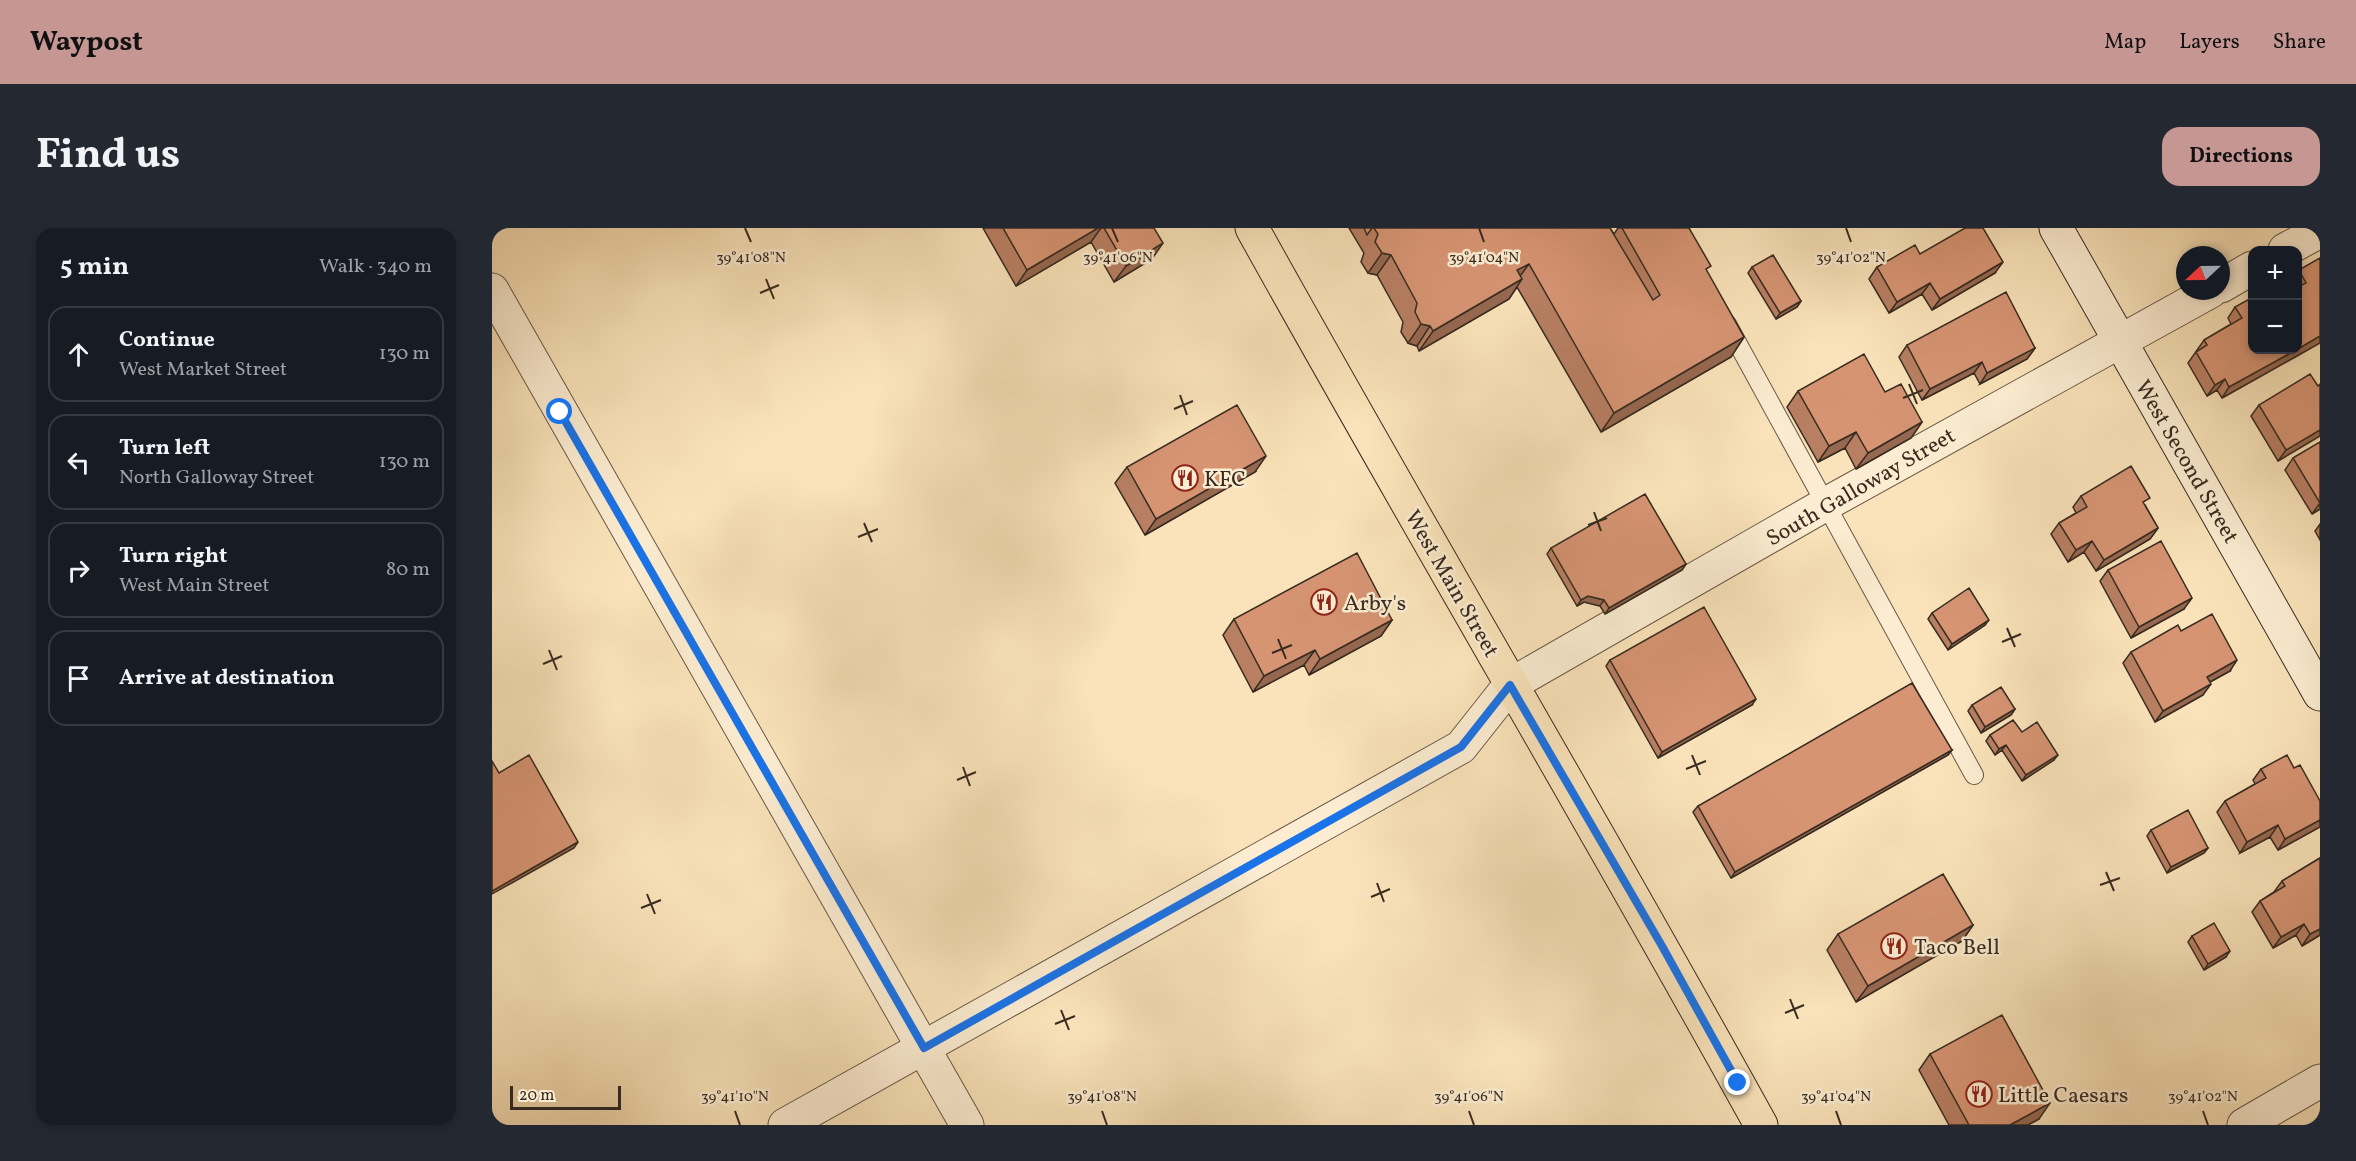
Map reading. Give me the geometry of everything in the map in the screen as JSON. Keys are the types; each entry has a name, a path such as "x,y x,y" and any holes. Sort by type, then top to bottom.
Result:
{"main road":[{"name":"West Main Street","path":"1252,228 1510,685 1662,946 1761,1125"}],"street":[{"name":"West Second Street","path":"2056,228 2320,694"},
{"path":"2292,246 2320,231"},
{"path":"2230,281 2248,271"},
{"path":"492,290 967,1125"},
{"name":"South Galloway Street","path":"1510,685 1826,504 2195,300"},
{"path":"785,1125 1461,747 1510,685"},
{"path":"2262,1120 2320,1081"}],"lane":[{"path":"1719,309 1974,775"}],"building":[{"path":"1003,228 1098,228 1027,270"},
{"path":"1104,228 1154,228 1163,243 1126,266"},
{"path":"1364,228 1372,228 1367,235"},
{"path":"1374,228 1610,228 1653,300 1660,295 1622,228 1689,228 1711,266 1706,269 1744,337 1614,413 1529,264 1517,270 1522,279 1433,331 1430,326 1421,324 1415,312 1417,303 1391,255 1382,253 1375,242 1378,234"},
{"path":"1965,228 1983,228 2003,262 1940,299 1930,283 1897,302 1877,267 1915,245 1920,254"},
{"path":"1773,255 1801,301 1780,313 1752,267"},
{"path":"2320,258 2320,336 2302,347 2302,285 2306,283 2302,276 2302,268"},
{"path":"2006,292 2035,348 1987,373 1982,362 1930,389 1907,345"},
{"path":"2248,300 2248,354 2289,354 2229,387 2225,379 2215,385 2196,352 2207,345 2204,340 2242,318 2235,307"},
{"path":"1864,354 1885,392 1901,384 1922,422 1868,453 1856,432 1829,446 1798,391"},
{"path":"2310,374 2318,386 2320,384 2320,430 2286,450 2259,405"},
{"name":"KFC","path":"1237,405 1266,456 1156,519 1127,467"},
{"path":"2320,442 2320,503 2293,458"},
{"path":"2131,466 2150,498 2143,502 2158,528 2104,560 2092,541 2076,550 2059,523 2087,507 2081,496"},
{"path":"1645,494 1686,564 1609,608 1604,600 1588,596 1581,600 1551,548"},
{"path":"2161,541 2192,598 2139,627 2108,570"},
{"name":"Arby's","path":"1357,553 1392,620 1320,659 1315,650 1264,676 1234,619"},
{"path":"1969,588 1989,620 1952,644 1932,613"},
{"path":"1704,607 1756,699 1662,752 1610,660"},
{"path":"2212,614 2237,660 2207,677 2211,684 2163,711 2131,652 2178,625 2181,631"},
{"path":"1912,683 1952,750 1735,872 1698,806"},
{"path":"2001,687 2015,709 1985,727 1972,705"},
{"path":"2013,720 2022,732 2037,722 2058,755 2026,775 2006,745 1999,749 1990,735"},
{"path":"529,755 578,842 492,891 492,761 499,773"},
{"path":"2287,755 2294,768 2300,765 2320,801 2320,820 2285,839 2278,825 2247,842 2225,801 2266,778 2261,769"},
{"path":"2188,810 2208,848 2171,867 2151,830"},
{"path":"2320,858 2320,929 2310,934 2304,924 2281,937 2260,901 2285,886 2282,881"},
{"name":"Taco Bell","path":"1943,874 1973,925 1868,986 1838,934"},
{"path":"2214,923 2230,951 2208,964 2192,936"},
{"name":"Little Caesars","path":"2002,1015 2050,1103 2010,1125 1969,1125 1930,1054"}],"place":[{"name":"KFC","path":"1185,478"},
{"name":"Arby's","path":"1324,602"},
{"name":"Taco Bell","path":"1894,946"},
{"name":"Little Caesars","path":"1979,1094"}],"route":[{"path":"560,412 924,1048 1461,747 1510,685 1662,946 1738,1083"}]}
